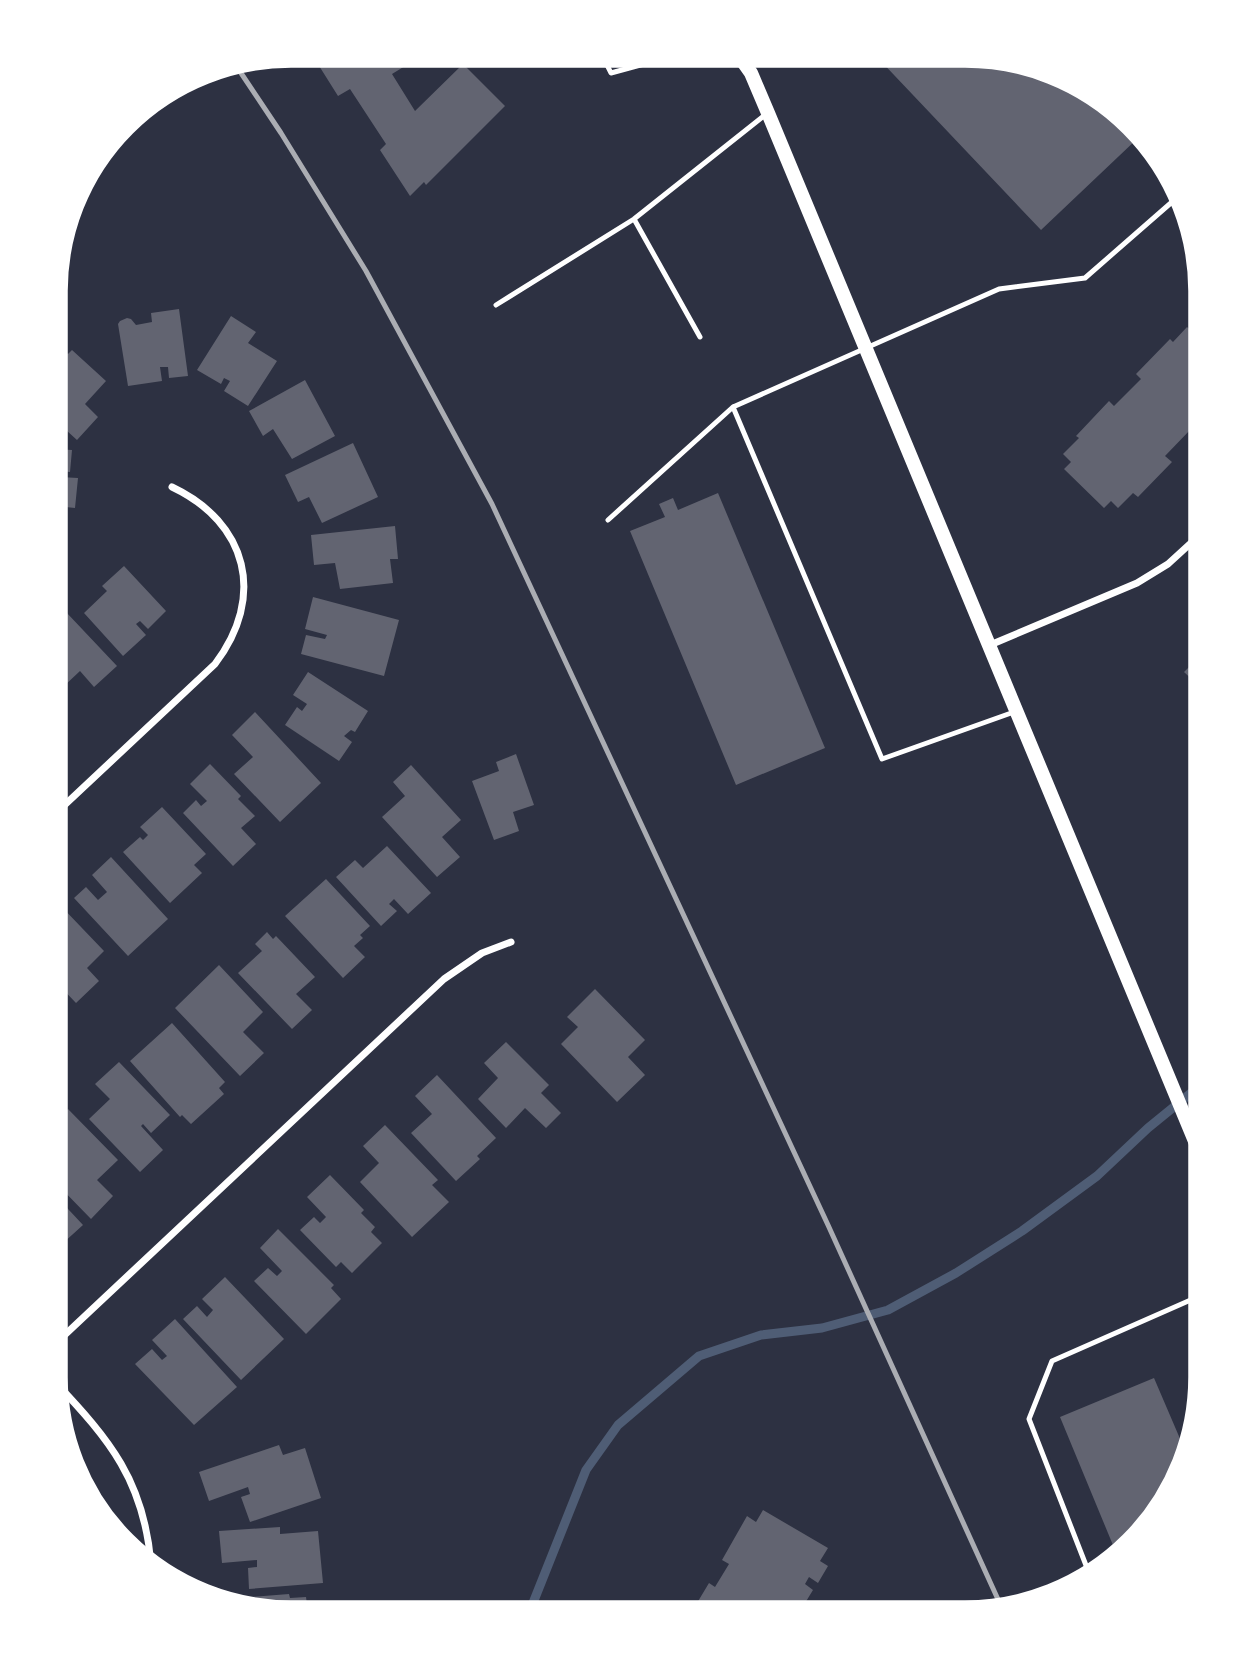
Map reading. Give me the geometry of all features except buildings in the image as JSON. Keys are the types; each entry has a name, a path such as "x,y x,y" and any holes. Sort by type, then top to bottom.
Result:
{"main road":[{"path":"746,66 768,113 1190,1128"},
{"path":"750,66 751,74"}],"street":[{"path":"66,804 215,664 230,642 240,616 243,574 230,536 206,507 190,495 172,487"},
{"path":"990,645 1137,583 1168,564 1190,544"},
{"path":"66,1334 444,979 482,953 512,942"},
{"path":"68,1395 100,1430 122,1462 142,1512 149,1550"}],"lane":[{"path":"608,66 611,73 637,66"},
{"path":"496,305 635,219 768,113"},
{"path":"608,520 733,407 999,289 1086,278 1172,202"},
{"path":"635,219 700,337"},
{"path":"733,407 882,759 1017,711"},
{"path":"1086,1566 1029,1419 1052,1361 1190,1300"}],"waterway":[{"path":"533,1602 586,1470 618,1425 699,1356 761,1335 822,1328 888,1310 956,1273 1022,1231 1097,1176 1148,1128 1190,1094"}],"railway":[{"path":"241,73 366,271 492,504 828,1225 998,1599"}]}
